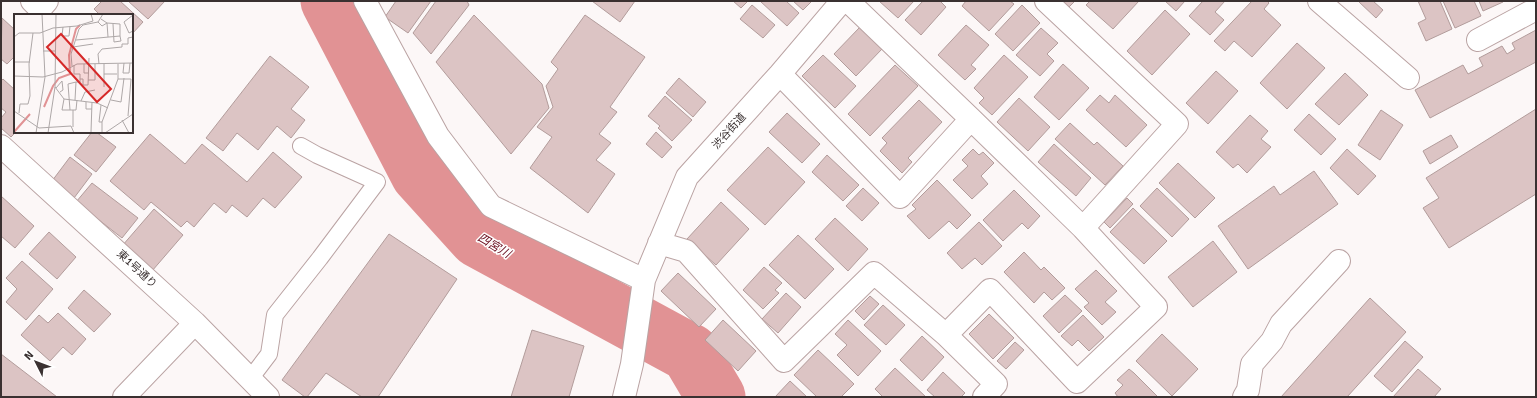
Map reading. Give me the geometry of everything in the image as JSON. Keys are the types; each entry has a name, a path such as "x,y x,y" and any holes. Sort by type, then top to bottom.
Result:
{"street":[{"path":"32,1 40,9 47,1"},
{"path":"365,1 438,136 491,206 644,280"},
{"name":"渋谷街道","path":"624,397 632,364 644,280 687,177 780,74 842,1"},
{"path":"848,1 971,118 1083,228 1156,307 1077,382 990,290 946,335"},
{"path":"1046,1 1177,124 1083,228"},
{"path":"1320,1 1408,78"},
{"path":"1478,40 1536,9"},
{"path":"780,74 900,197 971,118"},
{"name":"東1号通り","path":"1,146 195,322 268,397"},
{"path":"659,243 686,251 784,361 874,272 946,335 996,384 984,397"},
{"path":"1244,397 1248,390 1252,364 1272,341 1281,324 1339,261"},
{"path":"124,397 195,322"}],"lane":[{"path":"250,379 269,354 275,315 377,182 316,155 301,146"}],"building":[{"path":"102,1 120,1 143,22 133,33 133,14 99,14 94,9"},
{"path":"128,1 165,1 148,19"},
{"path":"396,1 431,1 408,33 385,17"},
{"path":"436,1 467,1 469,5 431,54 413,33"},
{"path":"592,1 635,1 620,22"},
{"path":"733,1 748,1 741,8"},
{"path":"760,1 786,1 799,13 787,26"},
{"path":"793,1 812,1 803,10"},
{"path":"879,1 914,1 898,18"},
{"path":"923,1 940,1 946,7 921,35 905,20"},
{"path":"966,1 1010,1 1014,4 989,31 962,6"},
{"path":"1060,1 1075,1 1068,8"},
{"path":"1090,1 1139,1 1113,29 1086,5"},
{"path":"1165,1 1185,1 1176,11"},
{"path":"1203,1 1225,1 1215,12 1224,20 1210,35 1189,16"},
{"path":"1252,1 1267,1 1269,3 1264,9 1281,25 1252,57 1234,41 1225,51 1214,41"},
{"path":"1358,1 1373,1 1383,10 1376,18"},
{"path":"1418,1 1440,1 1452,29 1426,41 1418,23 1426,19"},
{"path":"1443,1 1474,1 1481,16 1455,28"},
{"path":"1479,1 1502,1 1503,2 1483,11"},
{"path":"752,5 775,25 763,38 740,19"},
{"path":"1022,5 1040,23 1013,51 995,34"},
{"path":"1165,10 1190,34 1152,75 1127,51"},
{"path":"474,15 542,84 549,108 511,154 436,62"},
{"path":"585,15 645,57 610,107 617,112 599,134 611,143 596,160 615,174 588,213 530,168 552,137 537,127 553,107 546,86 558,69 551,62"},
{"path":"2,18 14,29 14,57 7,64 1,59"},
{"path":"966,25 989,45 971,65 976,69 965,80 938,55"},
{"path":"860,27 882,49 856,76 834,54"},
{"path":"1041,28 1058,43 1047,54 1054,61 1040,76 1016,55"},
{"path":"1536,30 1536,62 1430,118 1415,90 1463,65 1468,74 1483,66 1479,58 1502,46 1507,54 1515,49 1512,43"},
{"path":"1297,43 1325,68 1287,109 1260,83"},
{"path":"823,55 856,86 835,108 802,76"},
{"path":"1004,55 1028,77 992,115 979,103 984,98 974,88"},
{"path":"270,56 309,87 291,109 305,120 291,138 277,126 258,150 237,133 223,151 206,138"},
{"path":"1063,64 1089,88 1059,120 1034,97"},
{"path":"895,65 918,86 870,136 848,114"},
{"path":"1216,71 1238,91 1208,124 1186,103"},
{"path":"1345,73 1368,95 1339,125 1315,104"},
{"path":"679,78 706,102 693,117 666,93"},
{"path":"3,79 14,89 15,133 11,137 1,128 1,118 6,112 1,108 1,81"},
{"path":"1100,95 1109,103 1115,95 1147,125 1126,147 1086,110"},
{"path":"665,96 692,120 672,141 658,128 660,126 648,116"},
{"path":"1019,98 1050,127 1028,151 997,122"},
{"path":"919,100 942,122 908,158 912,162 902,173 880,151 887,143 882,138"},
{"path":"1536,109 1536,194 1449,248 1423,208 1439,198 1426,178"},
{"path":"1381,110 1403,125 1380,160 1358,145"},
{"path":"787,113 820,144 802,163 769,132"},
{"path":"1309,114 1336,139 1321,155 1294,130"},
{"path":"1250,115 1268,131 1261,139 1271,147 1247,173 1238,164 1233,168 1216,152"},
{"path":"1070,123 1094,145 1097,142 1123,166 1105,185 1055,139"},
{"path":"656,132 672,147 662,158 646,144"},
{"path":"91,133 97,133 116,147 96,172 74,155"},
{"path":"150,134 185,164 202,144 247,182 273,152 302,177 275,208 263,198 247,217 232,205 226,213 214,203 194,227 187,221 181,227 151,202 144,210 110,181"},
{"path":"1451,135 1458,147 1430,164 1423,151"},
{"path":"1054,144 1091,178 1076,196 1038,162"},
{"path":"768,147 805,182 765,225 727,190"},
{"path":"973,149 979,155 983,152 994,163 981,176 988,184 972,199 953,180 968,166 962,160"},
{"path":"1347,149 1376,176 1358,195 1330,168"},
{"path":"827,155 859,185 843,201 812,172"},
{"path":"70,157 92,174 74,198 52,181"},
{"path":"1178,163 1215,198 1195,218 1159,183"},
{"path":"1314,171 1338,204 1248,269 1218,226 1274,186 1280,195"},
{"path":"937,180 971,215 957,229 949,221 929,239 907,216 916,209 912,205"},
{"path":"92,183 138,218 122,238 76,202"},
{"path":"863,188 879,203 862,221 846,206"},
{"path":"1157,188 1189,219 1172,237 1140,206"},
{"path":"1014,190 1040,216 1028,229 1022,223 1003,241 983,220"},
{"path":"1,196 34,226 15,248 1,236"},
{"path":"1127,198 1133,204 1110,228 1104,222"},
{"path":"721,202 749,229 716,265 687,239"},
{"path":"1133,208 1167,241 1144,264 1110,232"},
{"path":"154,209 183,235 152,271 122,246"},
{"path":"835,218 868,249 848,271 815,239"},
{"path":"979,222 1002,246 982,265 975,258 962,269 947,253"},
{"path":"49,232 76,257 57,279 29,254"},
{"path":"389,234 457,279 378,397 362,397 326,373 307,397 305,397 282,380"},
{"path":"798,235 834,269 805,299 769,265"},
{"path":"1213,241 1237,272 1193,307 1168,277"},
{"path":"1024,252 1041,270 1044,267 1065,288 1052,300 1044,292 1034,303 1004,272"},
{"path":"22,261 53,289 26,320 6,302 17,289 6,278"},
{"path":"764,267 782,283 775,290 779,293 763,309 743,290"},
{"path":"1096,270 1117,291 1105,302 1116,312 1102,325 1084,307 1089,303 1075,289"},
{"path":"678,273 716,309 699,327 661,291"},
{"path":"84,290 111,314 94,332 68,308"},
{"path":"786,293 801,307 778,333 762,319"},
{"path":"1065,295 1082,311 1059,333 1043,316"},
{"path":"870,296 879,304 864,320 855,311"},
{"path":"1370,298 1406,332 1347,397 1281,397"},
{"path":"883,305 905,325 886,345 864,325"},
{"path":"58,313 86,339 72,355 63,347 50,361 21,335 39,315 48,323"},
{"path":"989,314 1014,338 993,359 969,334"},
{"path":"1083,315 1104,337 1089,351 1078,340 1072,346 1061,336"},
{"path":"723,320 756,351 738,371 705,340"},
{"path":"848,320 881,351 858,376 837,355 847,345 835,334"},
{"path":"532,330 584,346 569,397 511,397"},
{"path":"1162,334 1198,369 1172,396 1136,361"},
{"path":"922,336 944,357 922,381 900,360"},
{"path":"1405,341 1423,357 1392,392 1374,376"},
{"path":"1015,342 1024,350 1006,369 997,361"},
{"path":"818,350 854,384 841,397 817,397 794,375"},
{"path":"1,354 57,397 1,397"},
{"path":"895,368 926,397 883,397 875,389"},
{"path":"1129,369 1158,397 1118,397 1115,393 1123,385 1117,380"},
{"path":"1418,369 1441,389 1434,397 1393,397"},
{"path":"943,372 965,393 961,397 935,397 927,390"},
{"path":"790,381 807,397 775,397"}],"waterway":[{"name":"四宮川","path":"330,1 420,174 478,238 690,353 716,397"}]}
